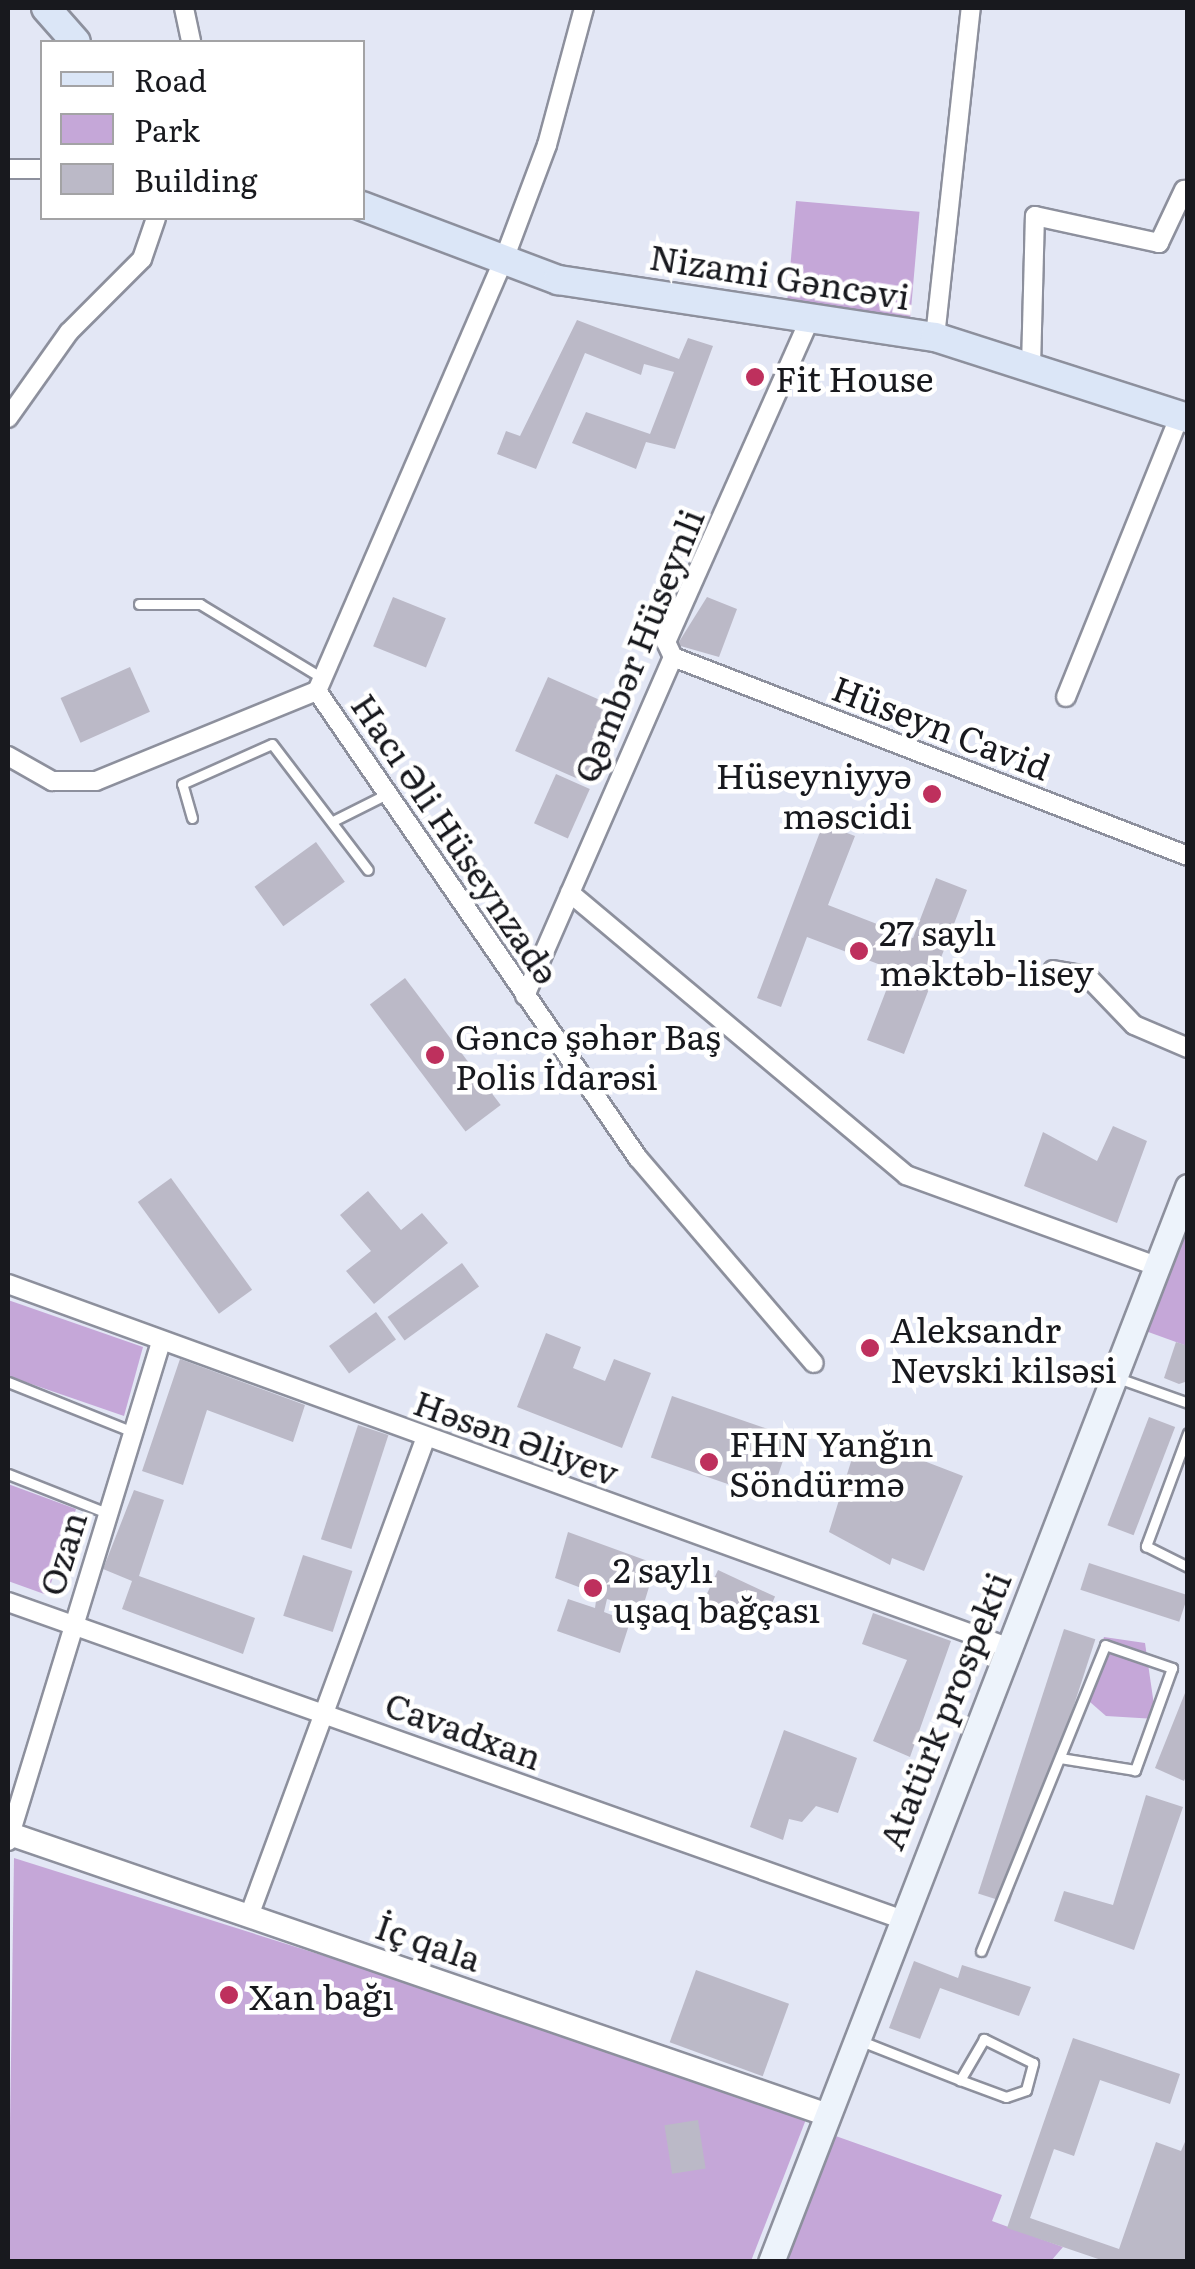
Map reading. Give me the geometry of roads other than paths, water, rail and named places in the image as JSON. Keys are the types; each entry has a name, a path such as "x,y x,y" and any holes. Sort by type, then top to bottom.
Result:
{"main road":[{"path":"46,8 74,40"},
{"name":"Nizami Gəncəvi","path":"365,207 558,280 935,337 1184,416"},
{"name":"Atatürk prospekti","path":"771,2262 898,1918 1188,1187"}],"street":[{"path":"184,8 191,40"},
{"name":"Hacı Əli Hüseynzadə","path":"584,8 503,262 320,685 387,794 638,1158 814,1362"},
{"path":"935,337 970,8"},
{"path":"8,169 40,169"},
{"path":"1031,367 1035,216 1159,243 1184,190"},
{"path":"8,418 70,332 142,259 155,220"},
{"name":"Qəmbər Hüseynli","path":"526,996 673,657 666,642 810,318"},
{"path":"1066,697 1184,416"},
{"name":"Hüseyn Cavid","path":"673,657 1188,856"},
{"path":"8,756 52,781 96,781 320,685"},
{"path":"570,893 856,1143 906,1175 1156,1266"},
{"path":"1053,970 1087,976 1134,1025 1188,1048"},
{"name":"Həsən Əliyev","path":"8,1284 1006,1646"},
{"name":"Ozan","path":"8,1838 161,1342"},
{"path":"249,1916 426,1437"},
{"name":"Cavadxan","path":"8,1602 898,1918"},
{"name":"İç qala","path":"8,1838 249,1916 826,2114"}],"lane":[{"path":"139,604 200,604 320,685"},
{"path":"192,818 182,784 272,744 335,820 368,870"},
{"path":"335,820 387,794"},
{"path":"1112,1376 1188,1403"},
{"path":"8,1382 133,1432"},
{"path":"1188,1433 1146,1546 1188,1567"},
{"path":"8,1474 108,1513"},
{"path":"981,1951 1105,1644 1172,1668 1135,1770 1106,1772 1060,1758"},
{"path":"854,2038 960,2080 1019,2095 1033,2062 984,2039 960,2080"}],"place":[{"name":"Fit House","path":"755,377"},
{"name":"Hüseyniyyə məscidi","path":"932,794"},
{"name":"27 saylı məktəb-lisey","path":"859,951"},
{"name":"Gəncə şəhər Baş Polis İdarəsi","path":"435,1055"},
{"name":"Aleksandr Nevski kilsəsi","path":"870,1348"},
{"name":"FHN Yanğın Söndürmə","path":"709,1462"},
{"name":"2 saylı uşaq bağçası","path":"593,1588"},
{"name":"Xan bağı","path":"229,1995"}]}
